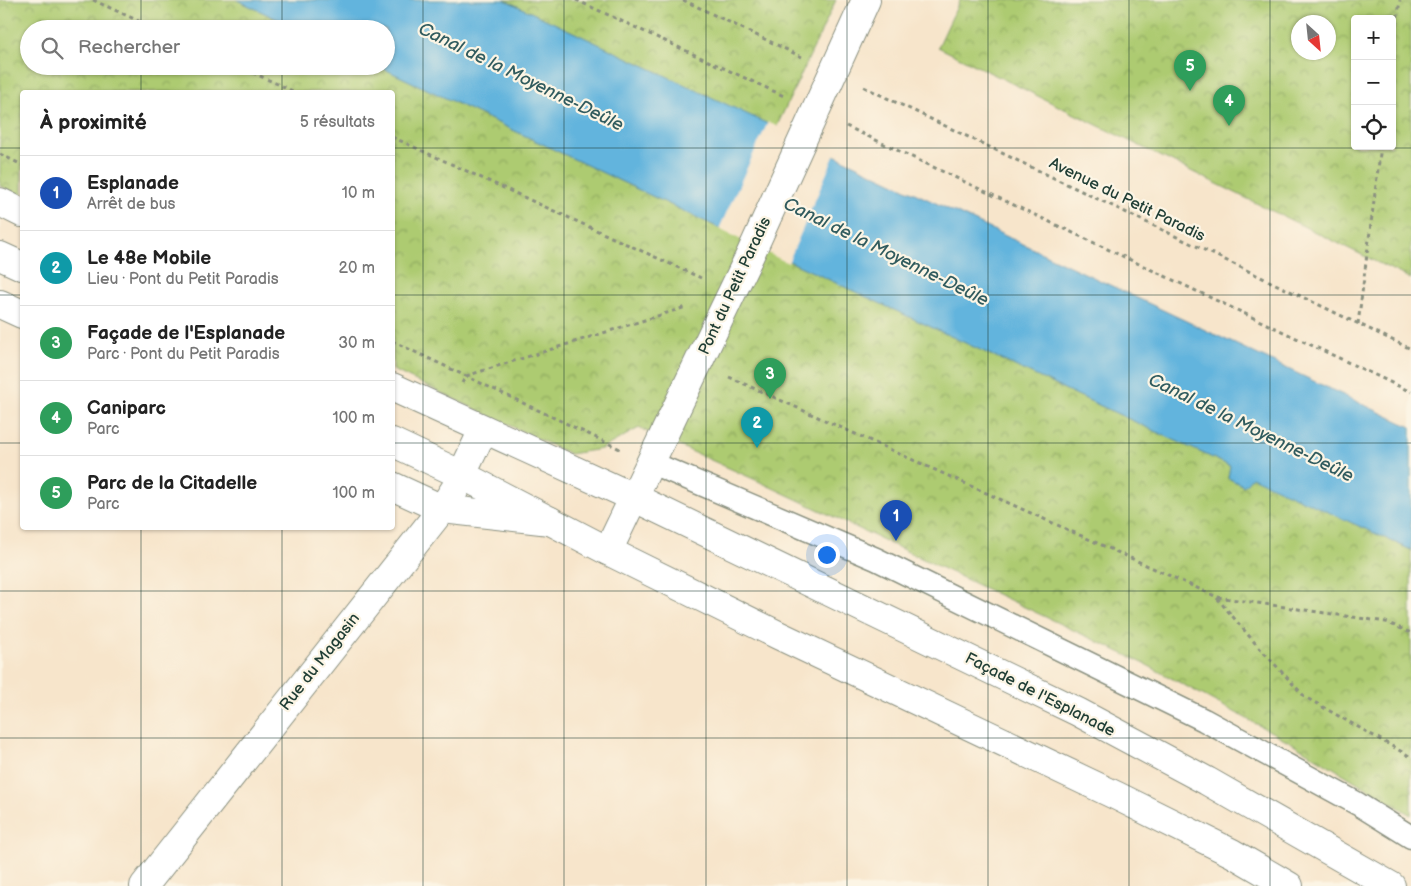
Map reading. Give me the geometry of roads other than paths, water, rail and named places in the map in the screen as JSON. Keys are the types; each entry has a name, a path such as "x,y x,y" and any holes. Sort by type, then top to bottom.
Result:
{"main road":[{"name":"Pont du Petit Paradis","path":"608,551 652,463 750,255 866,0"},
{"path":"0,202 20,212"},
{"path":"0,256 20,265"},
{"path":"0,304 20,313"},
{"name":"Façade de l'Esplanade","path":"395,388 635,498 1078,712 1207,780 1328,850"},
{"name":"Rue du Magasin","path":"144,886 442,509 455,489 483,430"},
{"path":"395,443 462,474 608,551 778,635 1126,800 1232,853 1289,886"},
{"path":"395,487 442,509 551,521"},
{"path":"1328,850 1377,886"},
{"path":"1328,850 1391,886"}],"lane":[{"path":"652,463 876,559 1178,706 1358,804 1411,837"}],"water":[{"name":"Canal de la Moyenne-Deûle","path":"237,0 505,0 1411,427 1411,550 1252,477 1244,486 1228,478 1230,466 776,255 395,74 395,20 279,20"}],"place":[{"name":"Parc de la Citadelle","path":"1190,91"},
{"name":"Caniparc","path":"1229,126"},
{"name":"Façade de l'Esplanade","path":"770,399"},
{"name":"Le 48e Mobile","path":"757,448"},
{"name":"Esplanade","path":"896,541"}]}
